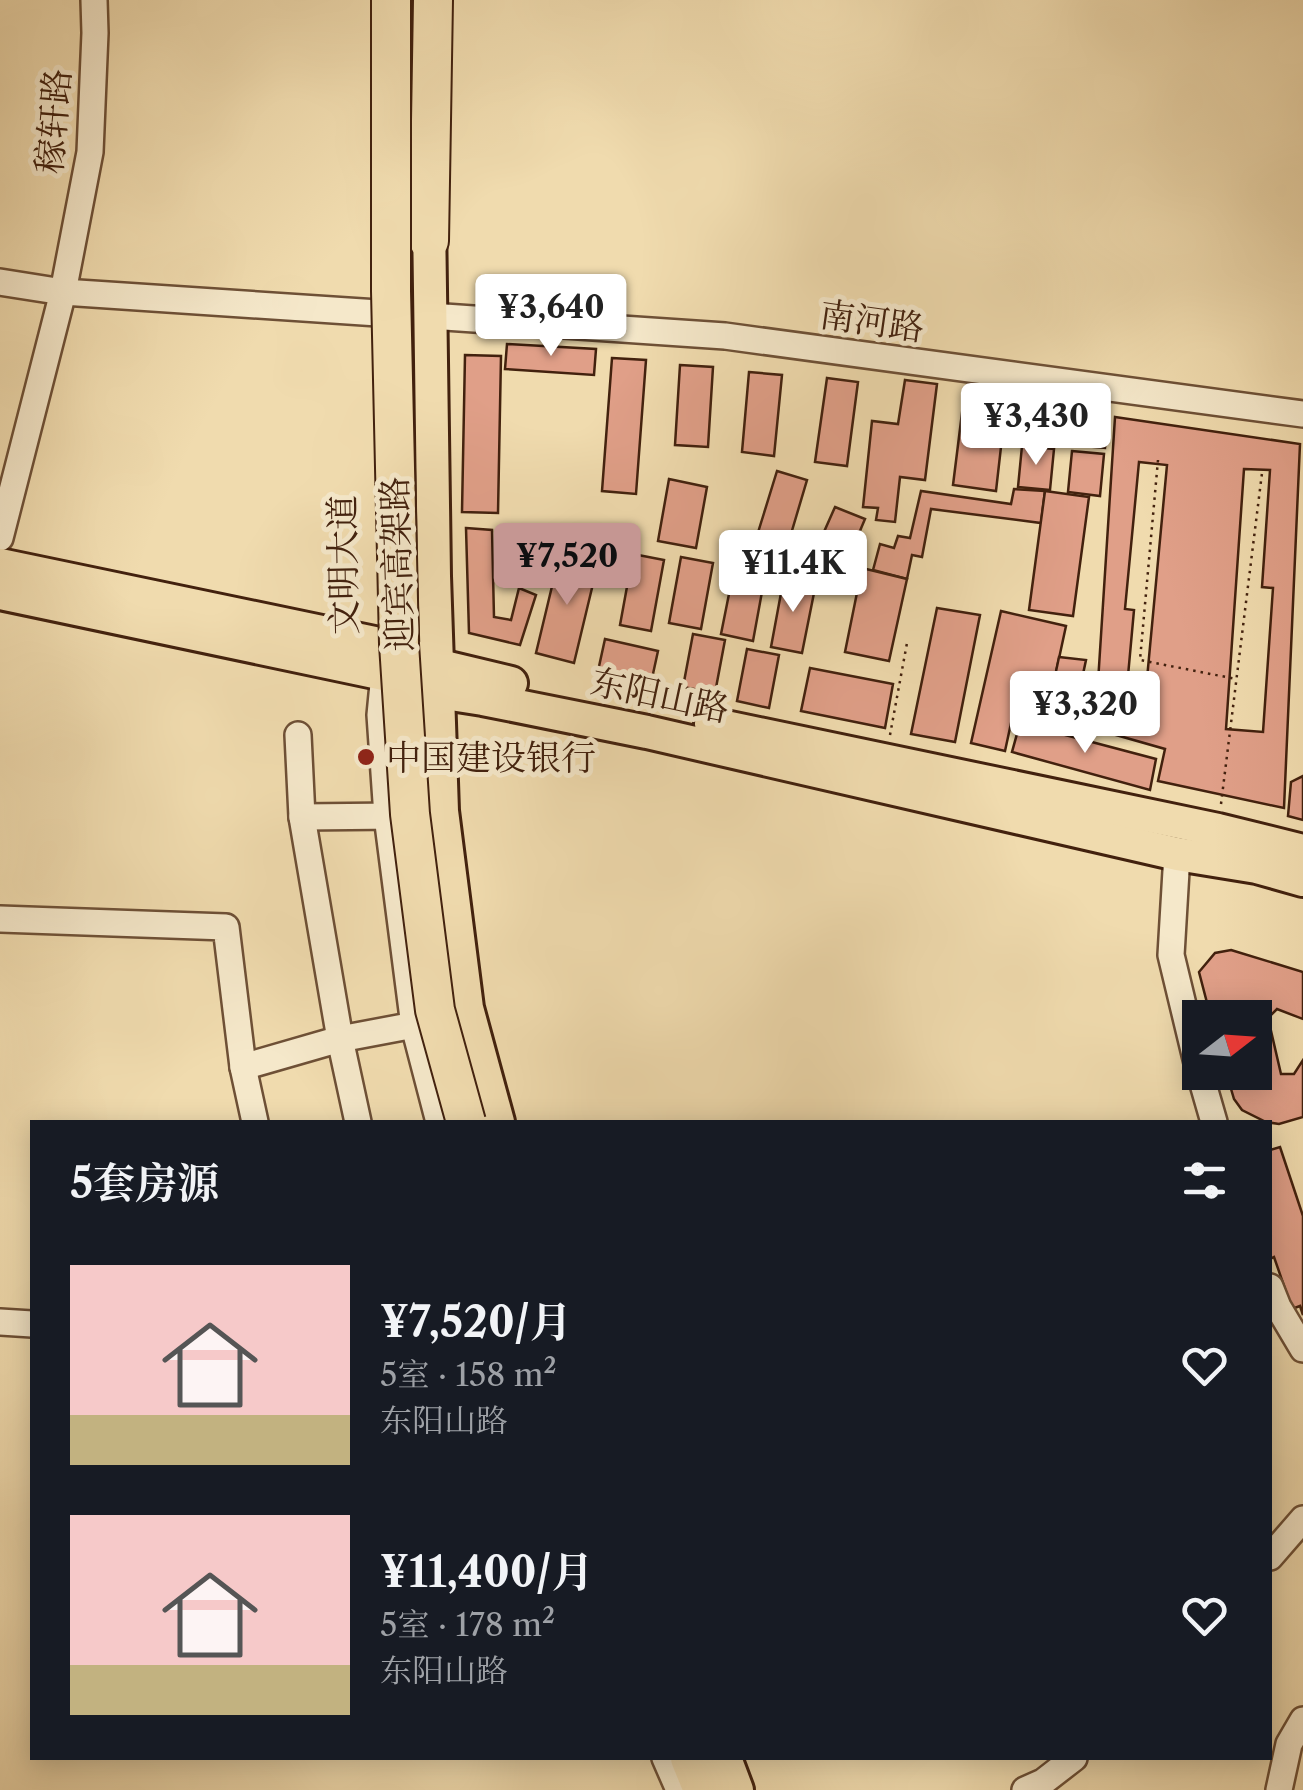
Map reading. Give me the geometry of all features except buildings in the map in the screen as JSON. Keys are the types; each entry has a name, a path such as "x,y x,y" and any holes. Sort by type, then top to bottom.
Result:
{"highway":[{"name":"迎宾高架路","path":"391,0 395,487 399,644 410,814 435,1010 465,1120"},
{"name":"迎宾高架路","path":"414,0 412,291 417,642 430,814 454,1007 483,1120"},
{"path":"429,240 431,0"},
{"path":"691,1760 703,1790"},
{"path":"711,1760 722,1790"}],"main road":[{"name":"文明大道","path":"378,0 378,313 384,659 392,816 420,1024 452,1120"},
{"path":"429,240 442,811 467,1008 497,1120"},
{"name":"东阳山路","path":"0,565 384,659 483,698 1303,880"},
{"name":"东阳山路","path":"0,593 384,659"},
{"name":"东阳山路","path":"437,678 483,678 1303,850"},
{"path":"669,1760 681,1790"},
{"path":"726,1760 738,1790"}],"street":[{"name":"稼轩路","path":"0,538 63,292 90,152 94,0"},
{"path":"0,282 63,292 378,313"},
{"name":"南河路","path":"430,316 725,336 1303,414"},
{"path":"298,735 302,817 358,1120"},
{"path":"302,817 392,816"},
{"path":"1177,854 1171,955 1213,1120"},
{"path":"0,919 226,928 243,1067 255,1120"},
{"path":"243,1067 340,1039 420,1024 439,1120"},
{"path":"1272,1291 1303,1350"},
{"path":"0,1322 30,1324"},
{"path":"1272,1555 1303,1518"},
{"path":"1278,1790 1289,1744 1303,1720"},
{"path":"1024,1790 1071,1760"}],"path":[{"path":"1158,460 1140,660 1236,679"},
{"path":"1218,830 1262,473"},
{"path":"885,761 907,643"}],"place":[{"name":"中国建设银行","path":"366,757"}]}
